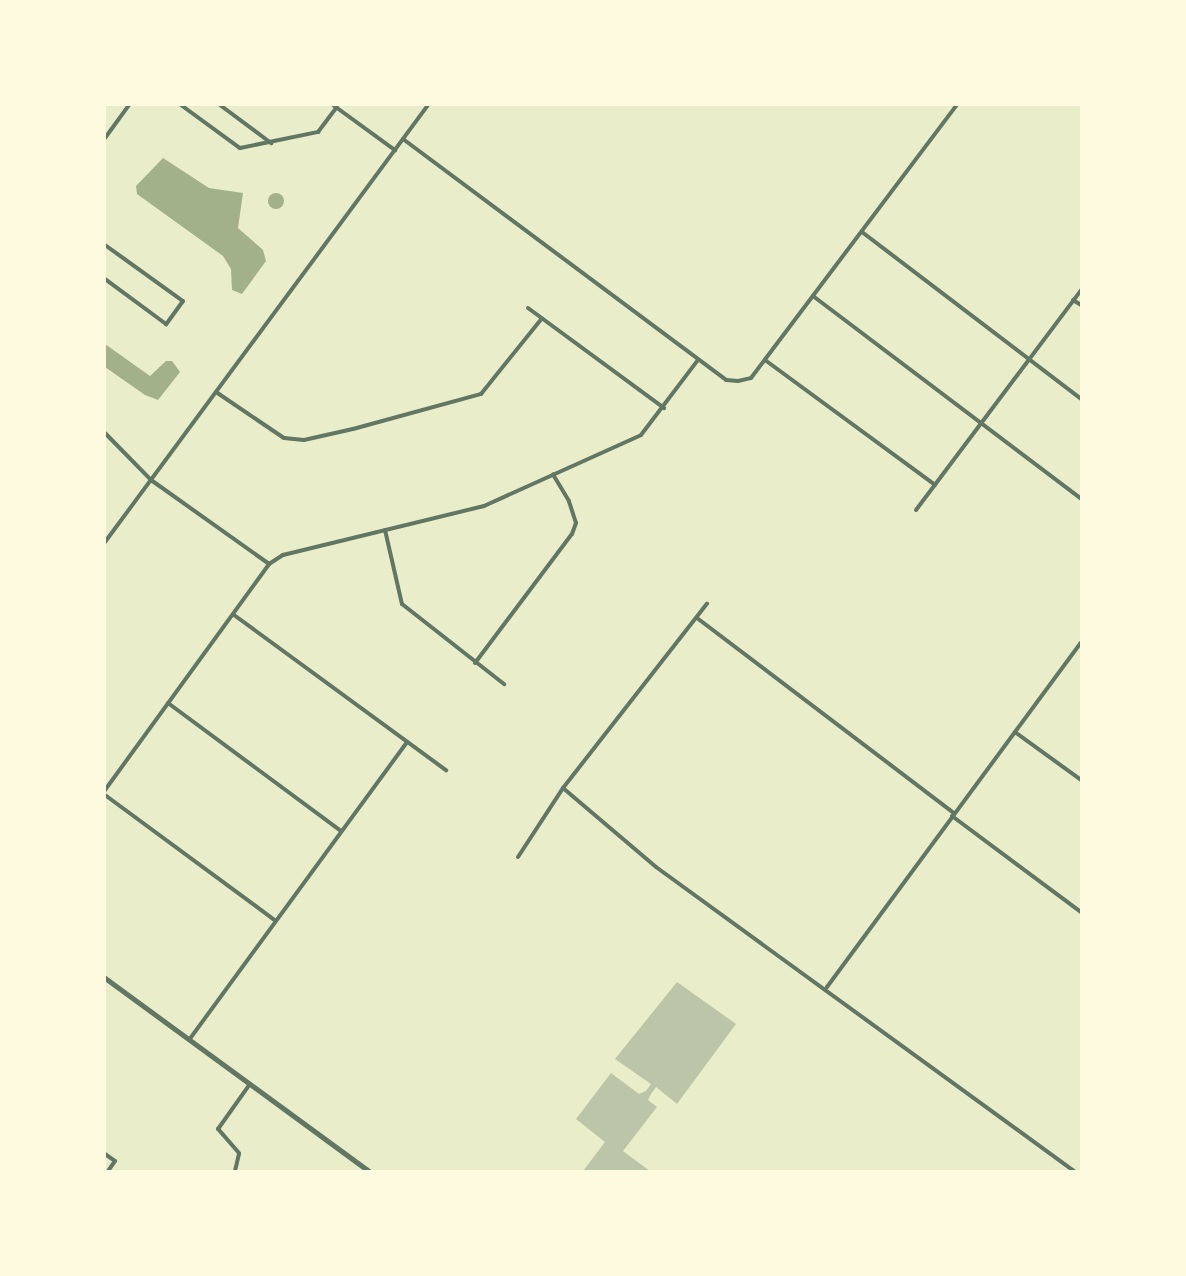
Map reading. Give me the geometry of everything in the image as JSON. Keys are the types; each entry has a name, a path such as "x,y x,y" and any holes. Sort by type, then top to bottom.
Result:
{"street":[{"path":"105,138 129,105"},
{"path":"181,105 240,148 318,132 335,106 395,150"},
{"path":"220,105 272,143"},
{"path":"105,542 428,105"},
{"path":"403,139 698,360 726,380 738,381 752,378 957,105"},
{"path":"862,232 1081,399"},
{"path":"105,244 183,301 166,324 105,279"},
{"path":"916,510 1081,290"},
{"path":"813,296 984,422 1081,499"},
{"path":"1073,300 1081,305"},
{"path":"528,308 664,408"},
{"path":"216,392 284,438 304,440 353,429 481,394 542,318"},
{"path":"105,790 269,564 283,555 483,506 641,435 664,408 698,360"},
{"path":"765,360 935,485"},
{"path":"105,433 151,480 269,564"},
{"path":"475,663 576,523 553,474"},
{"path":"385,530 402,604 504,684"},
{"path":"518,857 563,788 707,604"},
{"path":"234,615 446,770"},
{"path":"698,618 1081,912"},
{"path":"827,987 1081,642"},
{"path":"168,703 341,831"},
{"path":"1015,732 1081,780"},
{"path":"189,1040 407,742"},
{"path":"563,788 656,867 827,987 1074,1171"},
{"path":"105,795 276,921"},
{"path":"105,978 369,1171"},
{"path":"235,1171 239,1153 218,1129 250,1084"},
{"path":"105,1154 116,1161 108,1171"}],"shaded area":[{"path":"163,158 209,188 243,193 238,228 263,250 266,261 242,294 232,290 231,269 223,256 137,194 136,186"},
{"path":"276,193 284,201 276,209 268,201"},
{"path":"105,344 150,376 166,361 172,361 180,372 158,400 145,395 105,367"}],"building":[{"path":"677,982 736,1024 677,1104 656,1087 651,1094 648,1100 657,1107 623,1151 650,1171 583,1171 605,1142 576,1119 611,1073 639,1094 646,1091 651,1084 615,1059"}]}
